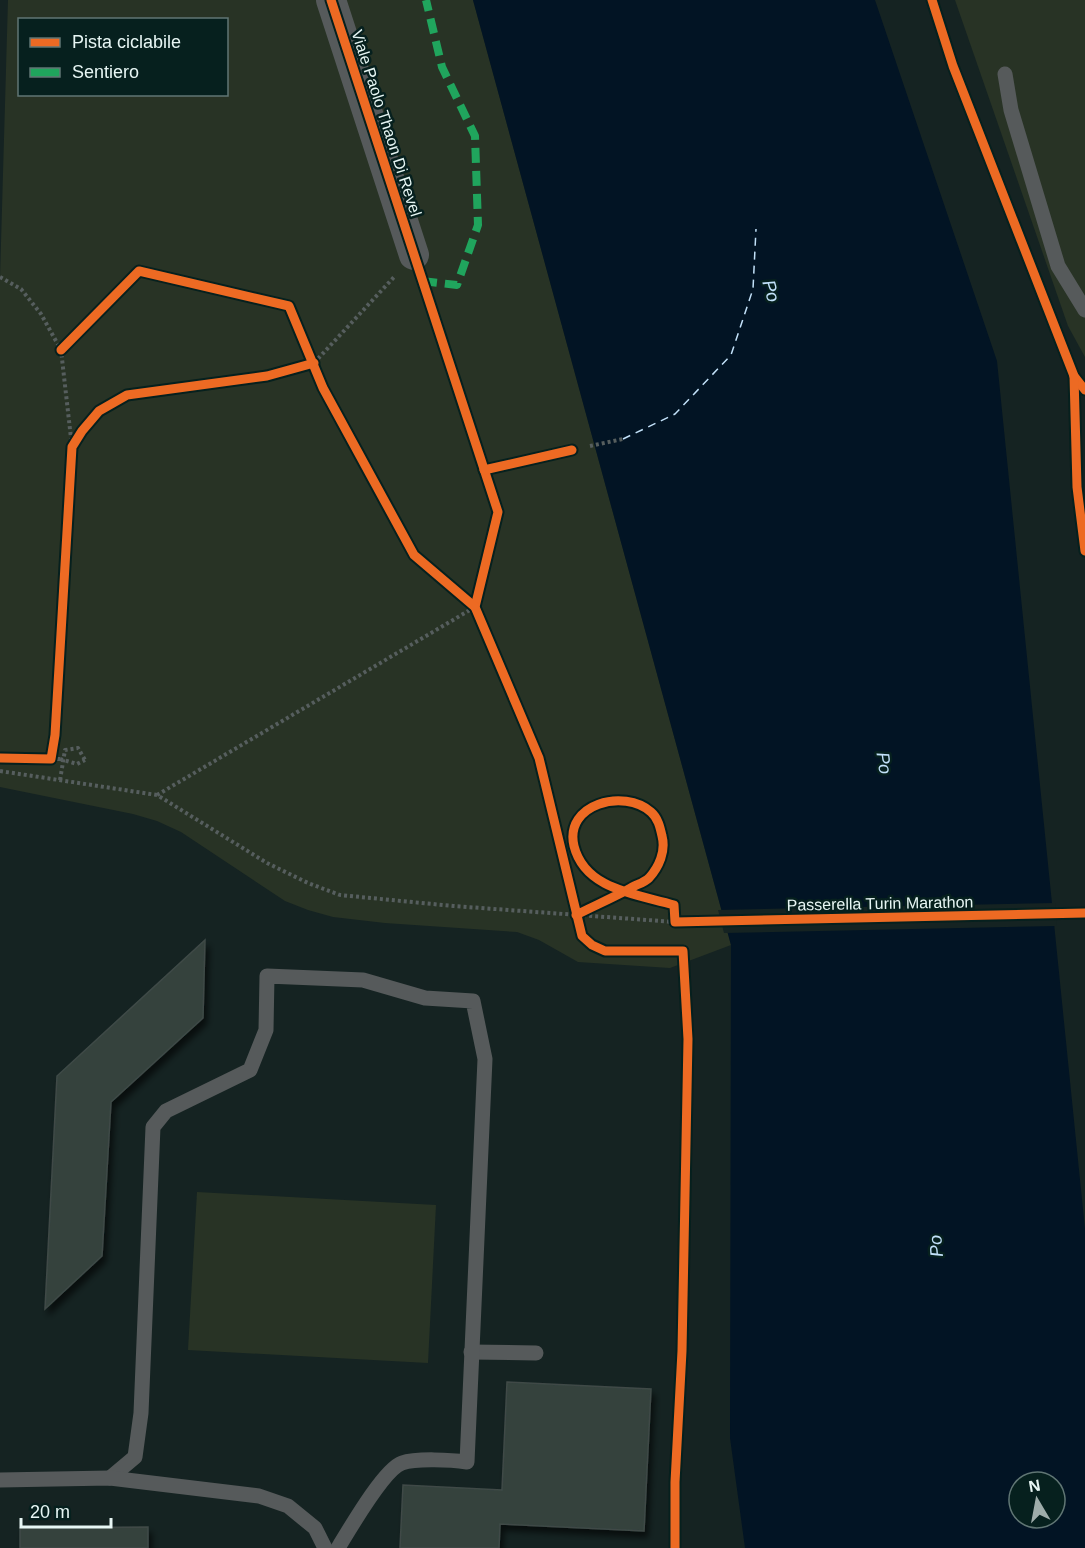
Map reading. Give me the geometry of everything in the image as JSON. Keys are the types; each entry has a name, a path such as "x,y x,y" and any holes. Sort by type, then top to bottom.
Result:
{"street":[{"name":"Viale Paolo Thaon Di Revel","path":"331,0 414,255"}],"lane":[{"path":"1005,74 1011,110 1058,266 1085,310"},
{"path":"110,1478 135,1457 141,1413 153,1127 166,1111 250,1070 266,1030 267,976 363,980 425,998 473,1001 485,1059 467,1462 441,1460 401,1463 380,1482 338,1548"},
{"path":"471,1353 536,1353"},
{"path":"0,1480 110,1478 259,1496 288,1506 315,1528 325,1548"}],"path":[{"path":"312,366 414,255"},
{"path":"0,277 21,289 41,314 61,350 72,459"},
{"path":"61,350 69,342"},
{"path":"310,353 312,366"},
{"path":"72,447 82,431"},
{"path":"590,446 624,439"},
{"path":"157,795 475,607 477,596"},
{"path":"466,599 475,607 479,617"},
{"path":"51,757 77,764 85,760 78,748 65,750 60,780"},
{"path":"0,771 157,795 267,863 308,883 340,895 576,915 675,917 687,921"},
{"path":"574,904 579,926"},
{"path":"576,915 597,905"}],"green space":[{"path":"8,0 473,0 731,945 670,968 578,962 539,940 517,932 333,917 285,901 181,832 157,821 0,787 0,278"},
{"path":"955,0 1085,0 1085,357 1068,326"},
{"path":"197,1192 436,1205 428,1363 188,1350"}],"water":[{"name":"Po","path":"473,0 875,0 997,361 1085,1229 1085,1548 745,1548 730,1438 731,945"}],"pier":[{"path":"1055,903 1057,926 724,933 718,910"}],"building":[{"path":"205,940 203,1018 111,1102 102,1256 45,1309 57,1076"},
{"path":"507,1382 651,1389 644,1531 500,1524 499,1548 400,1548 403,1485 502,1490"},
{"path":"148,1527 148,1548 20,1548 20,1528"}],"ferry route":[{"path":"623,439 675,414 731,355 753,289 756,229"}],"marked path":[{"path":"422,281 457,285 478,225 475,136 442,67 426,0"}],"cycle path":[{"path":"331,0 498,512 475,607 539,758 582,936 592,945 605,951 683,951 688,1039 682,1351 675,1482 675,1548"},
{"path":"932,0 953,66 1074,376 1085,390"},
{"path":"61,350 139,271 289,306 323,388 414,555 475,607"},
{"path":"0,758 51,759 55,735 72,447 82,431 99,411 127,395 267,376 314,363"},
{"path":"1074,376 1077,487 1085,551"},
{"path":"484,470 572,450"},
{"name":"Passerella Turin Marathon","path":"576,915 616,896 623,892 629,889 634,886 647,880 653,874 661,858 663,842 653,814 640,805 626,801 612,801 587,810 578,820 573,831 574,846 580,861 589,872 614,888 629,893 674,905 675,922 1085,913"}]}
